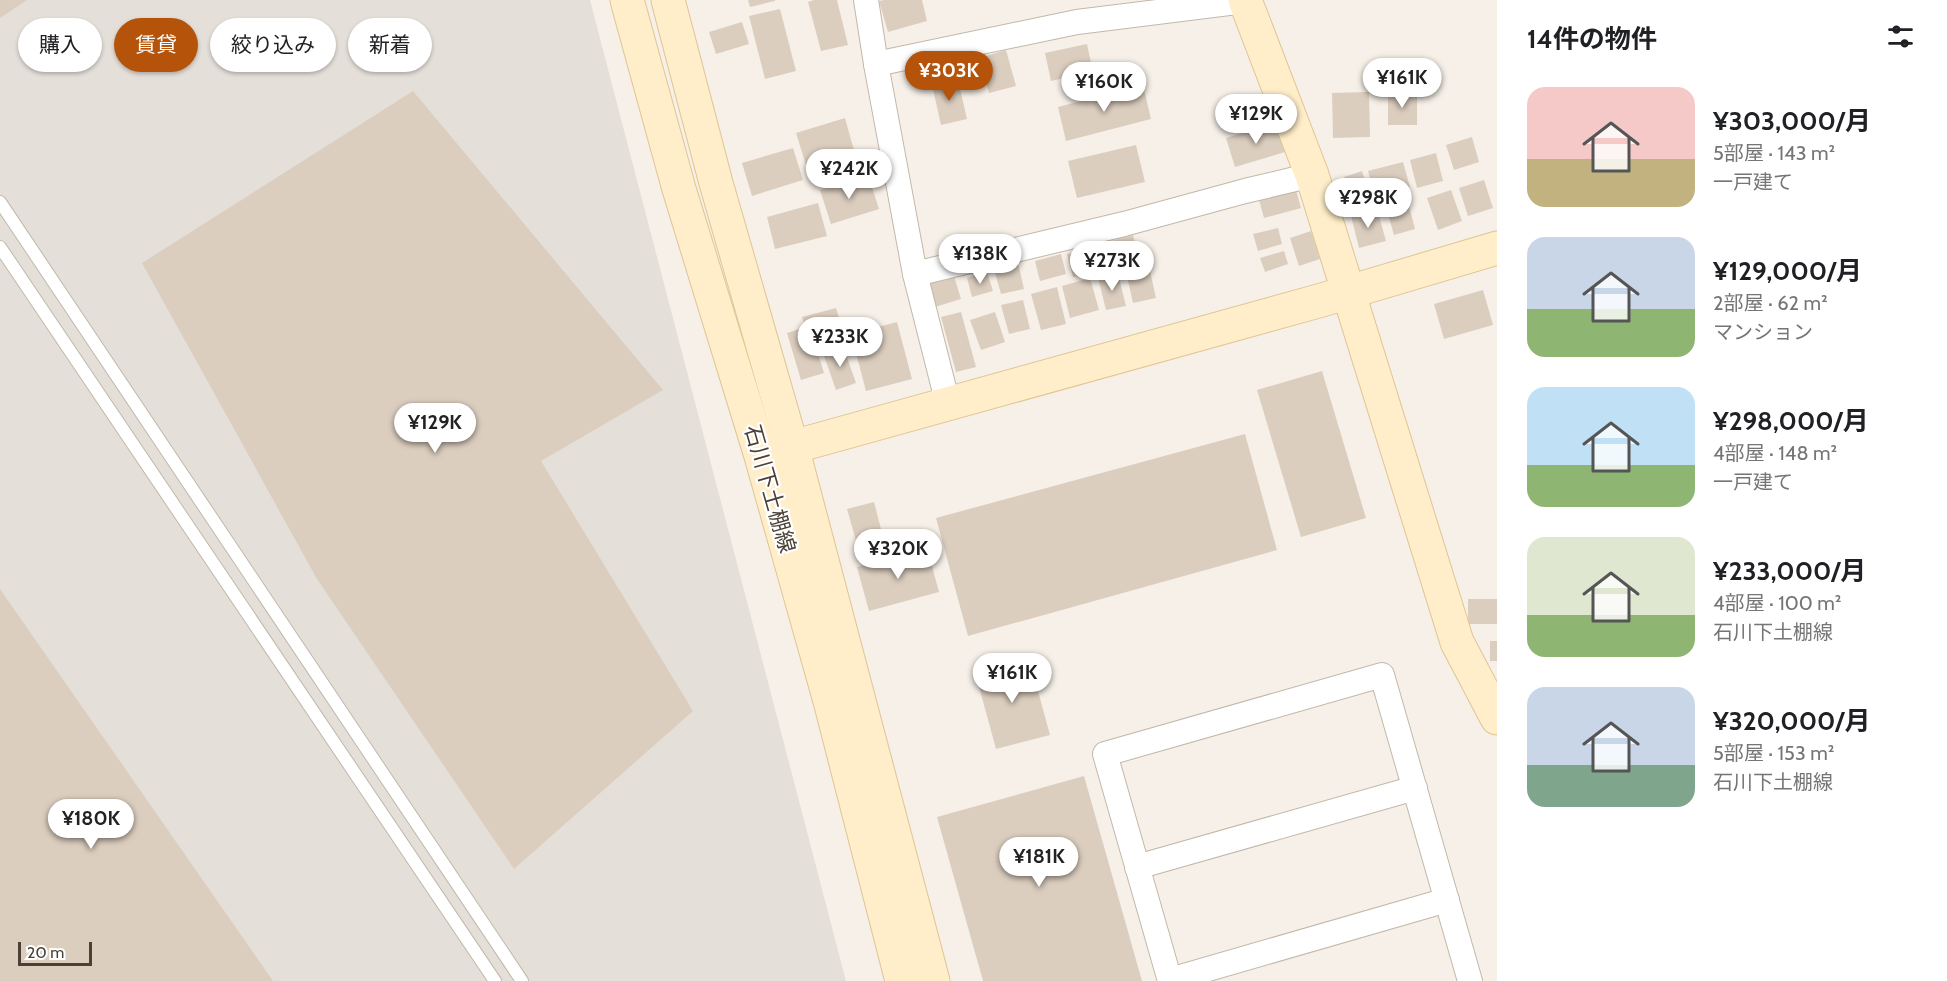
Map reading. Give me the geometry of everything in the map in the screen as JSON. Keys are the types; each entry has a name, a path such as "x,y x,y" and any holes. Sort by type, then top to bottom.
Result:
{"street":[{"name":"石川下土棚線","path":"627,0 679,189 761,456 830,701 902,981"},
{"name":"石川下土棚線","path":"668,0 716,183 792,447 933,981"},
{"path":"866,0 915,274 948,404"},
{"path":"876,64 1077,22 1245,0 1312,175 1457,642 1497,718"},
{"path":"915,274 1124,224 1312,175"},
{"path":"761,456 1350,292 1497,248"},
{"path":"1447,900 1170,981 1105,754 1383,675 1415,788 1447,900 1470,981"},
{"path":"1137,867 1415,788"}],"lane":[{"path":"0,202 522,981"},
{"path":"0,247 495,981"}],"shaded area":[{"path":"0,0 590,0 846,981 0,981"}],"building":[{"path":"0,0 27,0 0,18"},
{"path":"748,0 775,0 775,1 750,7"},
{"path":"837,0 848,45 821,51 808,2"},
{"path":"922,0 927,21 888,32 879,1"},
{"path":"780,9 796,71 765,79 749,16"},
{"path":"742,22 749,44 716,54 709,32"},
{"path":"1087,44 1093,72 1051,81 1045,53"},
{"path":"1006,50 1016,86 989,93 979,58"},
{"path":"958,80 967,119 941,125 932,85"},
{"path":"1143,85 1151,119 1066,141 1058,107"},
{"path":"413,91 663,390 541,461 693,711 514,869 317,579 142,263"},
{"path":"1369,92 1370,137 1333,138 1332,93"},
{"path":"1388,93 1417,93 1417,125 1388,125"},
{"path":"845,118 855,154 807,168 796,133"},
{"path":"1276,123 1285,152 1235,167 1226,138"},
{"path":"1472,137 1479,162 1454,170 1446,145"},
{"path":"1136,145 1145,182 1077,198 1068,161"},
{"path":"793,148 803,180 752,196 742,163"},
{"path":"1436,153 1443,181 1417,188 1410,160"},
{"path":"1403,162 1410,187 1375,196 1368,171"},
{"path":"1362,171 1371,201 1353,207 1344,177"},
{"path":"868,175 879,209 831,224 820,190"},
{"path":"1484,180 1493,208 1468,216 1459,188"},
{"path":"1296,190 1301,208 1264,218 1259,200"},
{"path":"1451,190 1462,221 1438,230 1427,198"},
{"path":"1408,202 1415,229 1394,235 1386,207"},
{"path":"818,203 827,236 775,249 767,217"},
{"path":"1377,209 1386,241 1359,248 1351,216"},
{"path":"1278,228 1282,244 1258,251 1253,234"},
{"path":"1311,231 1320,259 1299,266 1290,238"},
{"path":"1133,235 1140,263 1115,270 1108,242"},
{"path":"1084,251 1090,274 1073,277 1067,254"},
{"path":"1284,251 1288,264 1265,272 1260,258"},
{"path":"1061,254 1066,274 1040,281 1035,261"},
{"path":"1018,263 1024,289 1001,294 994,269"},
{"path":"1150,271 1156,298 1133,303 1127,276"},
{"path":"987,272 993,291 972,297 967,278"},
{"path":"1118,274 1126,306 1106,310 1098,278"},
{"path":"954,276 961,299 935,307 928,283"},
{"path":"1090,278 1099,310 1070,318 1062,286"},
{"path":"1057,287 1066,324 1041,330 1031,294"},
{"path":"1483,290 1493,325 1444,339 1434,304"},
{"path":"1023,300 1030,329 1009,334 1001,305"},
{"path":"836,308 845,338 816,347 824,373 801,380 787,333 805,327 802,317"},
{"path":"961,312 976,367 956,372 941,317"},
{"path":"995,312 1005,342 981,350 970,320"},
{"path":"897,322 912,379 866,391 851,334"},
{"path":"843,346 856,383 836,390 823,353"},
{"path":"1322,371 1366,518 1301,537 1257,390"},
{"path":"1245,434 1277,550 968,636 936,518"},
{"path":"874,502 886,548 860,555 847,509"},
{"path":"927,548 939,592 869,611 857,567"},
{"path":"0,589 273,981 0,981"},
{"path":"1468,599 1497,599 1497,624 1468,624"},
{"path":"1490,641 1497,641 1497,661 1490,661"},
{"path":"1029,658 1050,735 996,749 975,672"},
{"path":"1084,776 1142,981 983,981 937,817"}]}
